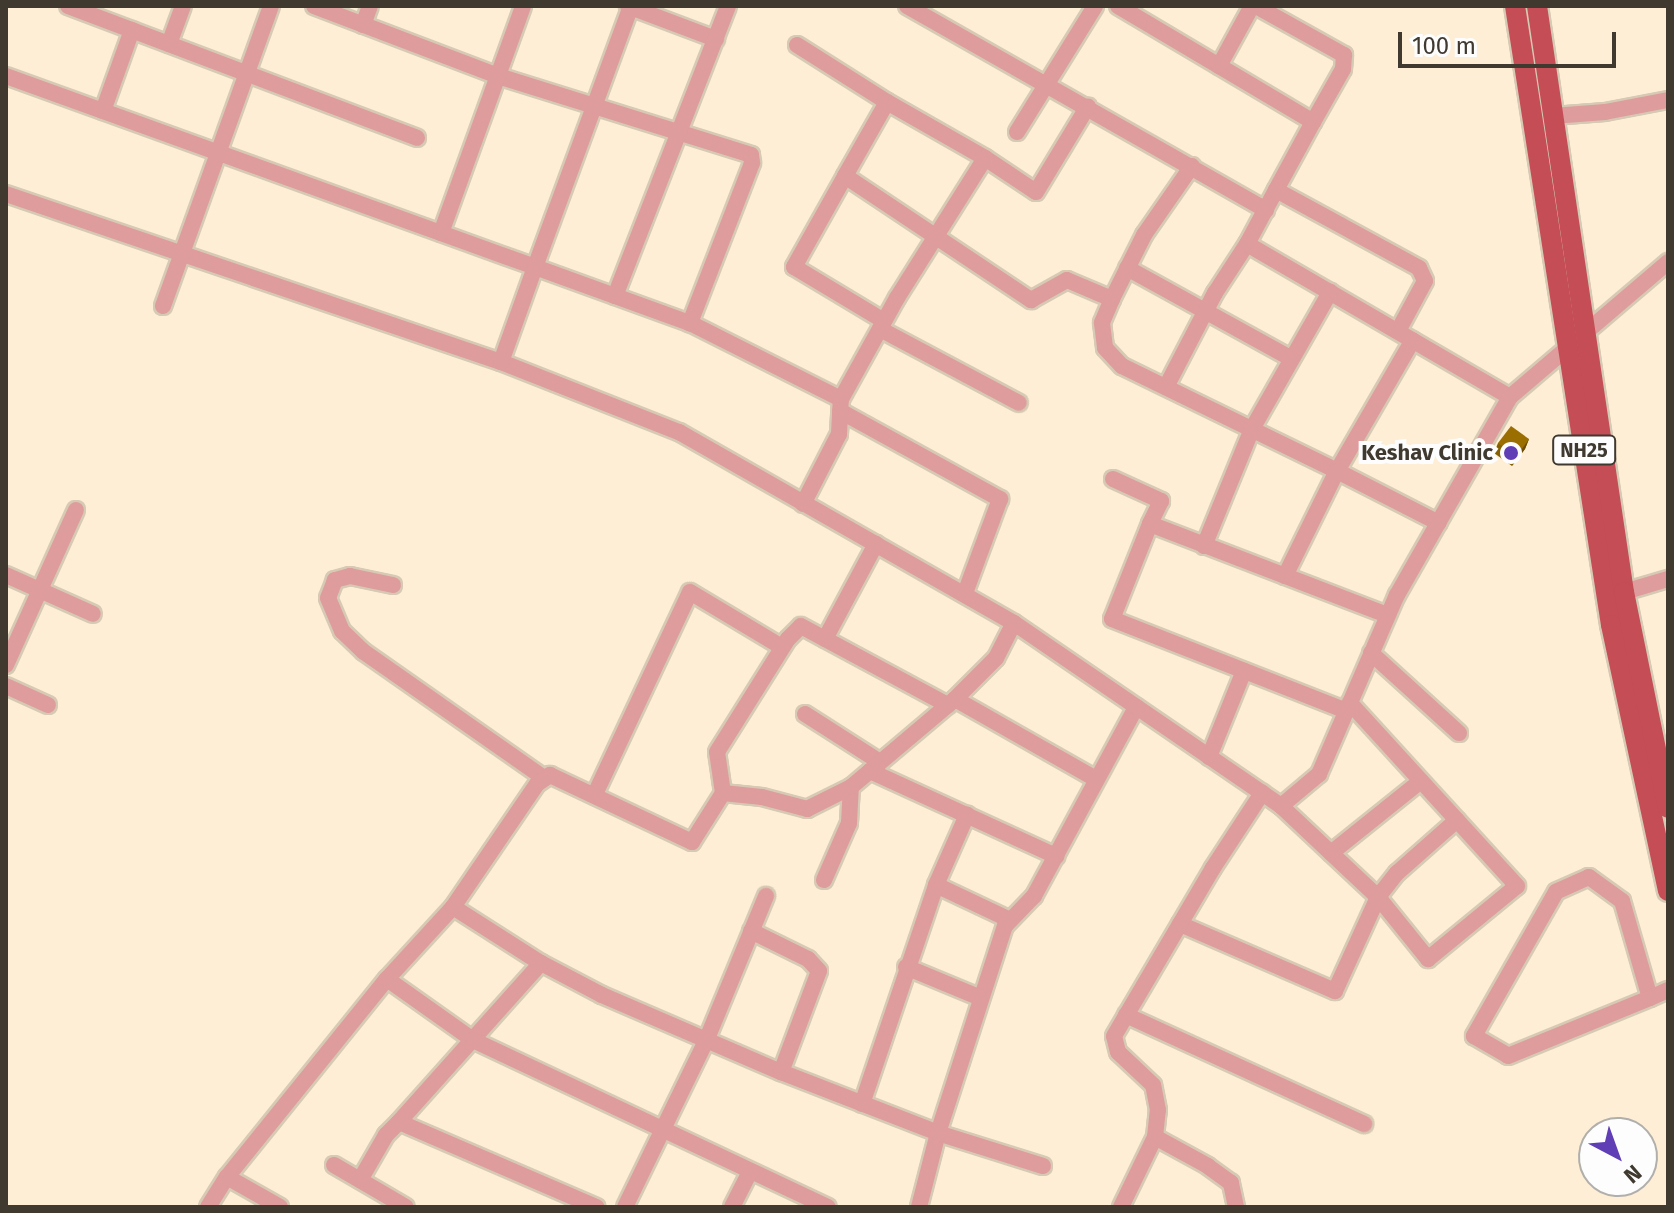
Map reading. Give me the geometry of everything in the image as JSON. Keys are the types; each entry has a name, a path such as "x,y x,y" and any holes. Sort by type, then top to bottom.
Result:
{"main road":[{"name":"NH25","path":"1515,6 1611,625 1668,891"},
{"name":"NH25","path":"1537,6 1624,592 1668,808"}],"street":[{"path":"68,6 417,138"},
{"path":"169,44 183,6"},
{"path":"163,306 271,6"},
{"path":"314,6 498,76 746,151 753,159 690,323"},
{"path":"363,25 370,6"},
{"path":"441,233 523,6"},
{"path":"501,362 630,6 716,39"},
{"path":"615,296 728,6"},
{"path":"907,6 1088,106 1266,210"},
{"path":"1017,132 1095,6"},
{"path":"1118,6 1145,13 1219,66 1313,122"},
{"path":"1166,387 1205,311 1247,244 1343,69 1344,55 1254,6 1219,66"},
{"path":"103,111 132,30"},
{"path":"797,45 1036,192 1088,106"},
{"path":"6,76 690,323 841,405 1000,499 965,593"},
{"path":"1553,116 1605,112 1668,100"},
{"path":"887,102 794,267 882,325 1019,403"},
{"path":"803,504 839,434 841,405 882,325 985,158"},
{"path":"1192,166 1144,235 1112,299 1102,323 1105,348 1122,366 1439,523"},
{"path":"845,176 1031,300 1067,280 1112,299"},
{"path":"1276,190 1424,272 1425,281 1405,335 1285,576"},
{"path":"6,194 501,362 679,432 749,469 803,504 1014,623 1281,806 1378,897 1428,959 1517,886 1348,707 1244,671 1112,619 1161,501 1113,479"},
{"path":"1247,244 1510,397"},
{"path":"1281,806 1319,774 1387,615 1510,397 1668,262"},
{"path":"1127,268 1292,359"},
{"path":"1204,546 1252,429 1330,292"},
{"path":"6,665 76,510"},
{"path":"1150,524 1387,615"},
{"path":"825,639 876,544"},
{"path":"6,575 93,614"},
{"path":"393,585 350,576 335,580 328,598 342,631 364,652 544,778"},
{"path":"1624,592 1668,579"},
{"path":"595,794 690,592 782,647"},
{"path":"723,793 762,797 807,809 851,787 951,702 996,658 1014,623"},
{"path":"208,1207 227,1177 387,979 453,907 544,778 557,775 692,842 723,793 717,752 782,647 801,626 1096,779"},
{"path":"1371,653 1459,733"},
{"path":"1209,757 1244,671"},
{"path":"6,686 48,705"},
{"path":"919,1207 938,1133 1005,926 1034,896 1136,707"},
{"path":"805,714 875,766 967,815 1056,856"},
{"path":"1331,853 1421,781"},
{"path":"824,880 849,823 851,787"},
{"path":"1121,1207 1155,1137 1158,1110 1153,1085 1118,1052 1114,1036 1262,793"},
{"path":"862,1104 906,967 936,885 967,815"},
{"path":"1180,924 1335,991 1378,897 1397,873 1457,820"},
{"path":"1650,998 1622,901 1589,877 1556,892 1474,1036 1508,1056 1650,998 1668,990"},
{"path":"936,885 1010,920"},
{"path":"625,1207 706,1041 766,896"},
{"path":"453,907 541,963 602,995 706,1041 938,1133 1043,1166"},
{"path":"751,931 808,959 819,971 781,1072"},
{"path":"360,1180 386,1135 541,963"},
{"path":"906,967 981,998"},
{"path":"387,979 473,1040 749,1173 828,1207"},
{"path":"1126,1015 1364,1124"},
{"path":"399,1122 596,1207"},
{"path":"1155,1137 1208,1166 1231,1183 1236,1207"},
{"path":"334,1165 406,1207"},
{"path":"732,1207 749,1173"},
{"path":"227,1177 280,1207"}],"building":[{"path":"1511,426 1529,439 1516,457 1498,443"}],"place":[{"name":"Keshav Clinic","path":"1511,453"}]}
